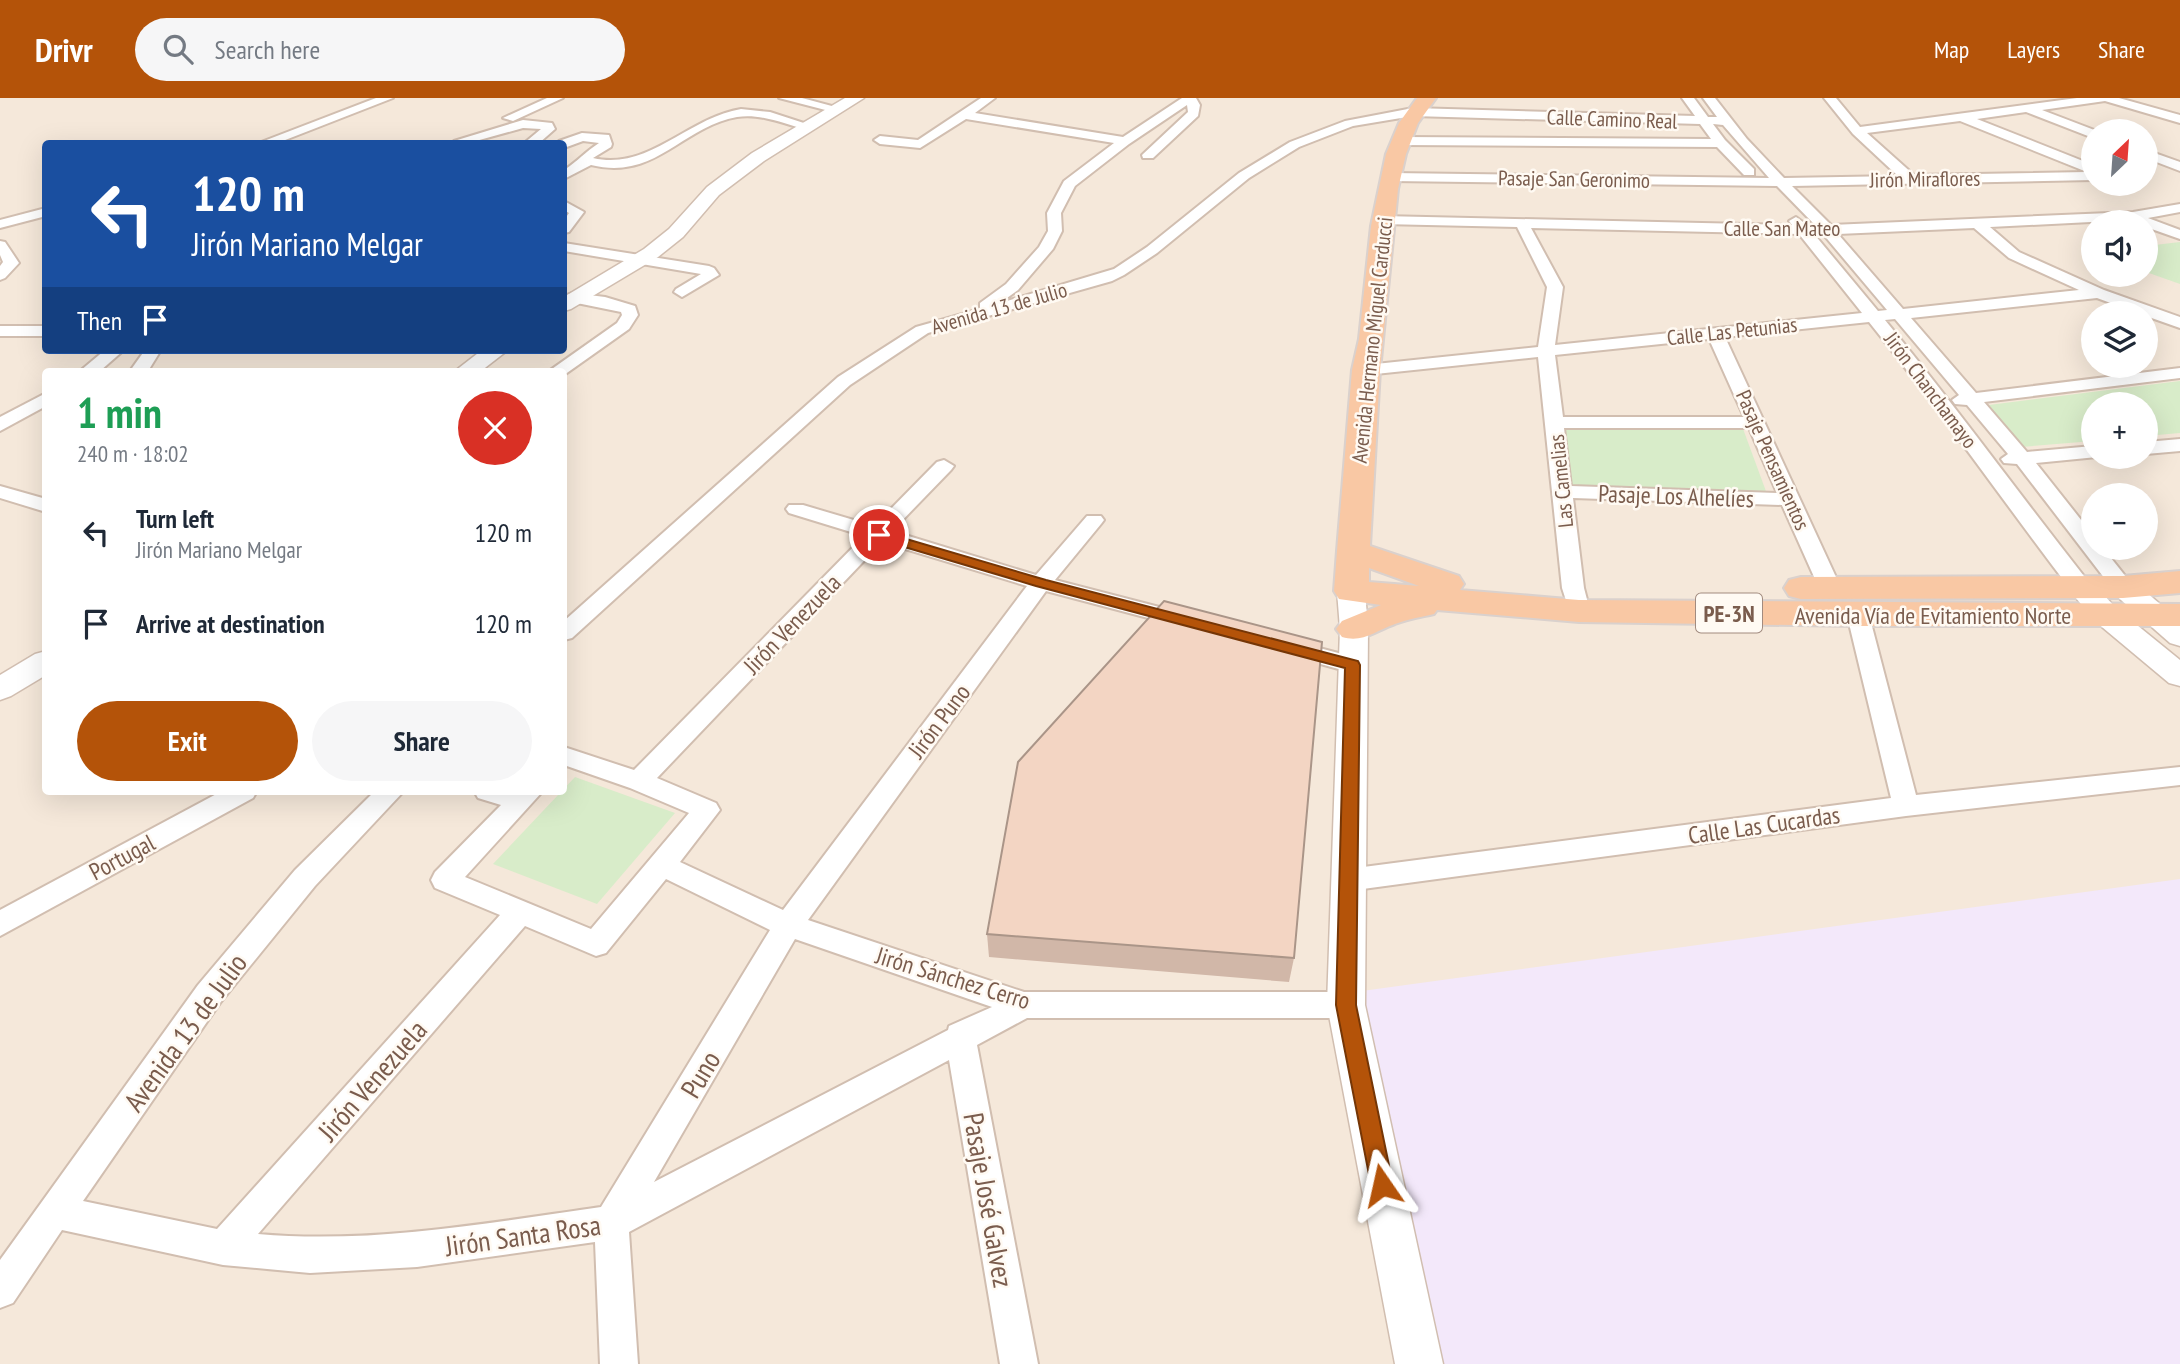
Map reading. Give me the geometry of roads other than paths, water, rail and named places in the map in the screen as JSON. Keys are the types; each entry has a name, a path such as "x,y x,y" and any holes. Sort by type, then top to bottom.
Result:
{"highway":[{"name":"Avenida Hermano Miguel Carducci","path":"1352,572 1366,370 1374,338 1382,220 1402,141 1420,105"},
{"name":"Avenida Vía de Evitamiento Norte","path":"1352,572 1448,593 1858,615 2115,601 2180,582"},
{"name":"Avenida Vía de Evitamiento Norte","path":"1576,600 1830,588 2079,585 2172,622"},
{"path":"1354,647 1384,615 1448,593"}],"street":[{"path":"273,140 387,98"},
{"path":"462,140 557,98"},
{"path":"785,98 837,109"},
{"path":"568,301 643,258 676,233 713,191 758,157 856,98"},
{"path":"880,140 920,144 989,98"},
{"name":"Jirón Chanchamayo","path":"1688,98 1720,143 1804,230 1875,316 1943,402 1982,460 2079,585"},
{"name":"Jirón Chanchamayo","path":"1709,98 1742,142 1827,230 2022,458 2115,601 2180,676"},
{"path":"1830,98 1857,131 1910,179"},
{"path":"1998,98 2081,129"},
{"path":"1857,131 2105,98 2180,119"},
{"path":"971,316 1012,287 1046,249 1055,231 1054,213 1069,184 1125,141 1189,99 1194,105 1194,113 1147,155"},
{"name":"Calle Camino Real","path":"1420,105 1704,122 1728,121"},
{"name":"Avenida 13 de Julio","path":"567,630 844,380 922,330 1107,278 1128,269 1234,181 1296,142 1334,127 1420,105"},
{"path":"567,173 588,161 620,167 634,165 735,113 748,113 807,126"},
{"path":"965,115 1125,141"},
{"path":"1963,118 2081,165"},
{"path":"465,140 523,124 548,126 549,130 535,140"},
{"path":"567,143 588,136 605,138 606,144 587,156 588,161"},
{"path":"1402,141 1720,143"},
{"path":"2158,158 2180,168"},
{"path":"2158,172 2180,168"},
{"name":"Jirón Miraflores","path":"1758,182 2081,176"},
{"name":"Pasaje San Geronimo","path":"1391,177 1758,182"},
{"path":"567,206 578,212 567,225"},
{"name":"Calle San Mateo","path":"2158,212 2180,208"},
{"path":"0,224 42,213"},
{"name":"Calle San Mateo","path":"1382,220 1827,230 2081,218"},
{"path":"1977,223 2014,255 2098,293 2180,323"},
{"name":"Las Camelias","path":"1522,224 1555,287 1546,351 1576,600"},
{"path":"2158,226 2180,235"},
{"path":"0,245 10,263 0,275"},
{"path":"567,247 709,271 711,275 706,279 682,292"},
{"name":"Calle Las Petunias","path":"1366,370 2098,293"},
{"path":"562,368 623,326 630,315 629,309 620,305 568,301"},
{"path":"0,331 42,331"},
{"name":"Pasaje Pensamientos","path":"1715,333 1830,588"},
{"path":"93,368 111,354"},
{"path":"470,368 491,354"},
{"path":"1943,402 2180,373"},
{"path":"0,425 42,399"},
{"path":"1555,422 1756,423"},
{"path":"2158,447 2180,445"},
{"path":"1982,460 2081,453"},
{"name":"Jirón Venezuela","path":"639,781 944,466"},
{"path":"0,492 42,505"},
{"name":"Pasaje Los Alhelíes","path":"1562,492 1790,499"},
{"path":"796,509 1041,583 1210,628"},
{"name":"Jirón Puno","path":"788,925 1041,583 1094,520"},
{"path":"1352,572 1354,647 1346,1005 1419,1364"},
{"path":"1858,615 1906,806"},
{"path":"1262,641 1354,647"},
{"path":"0,689 42,664"},
{"path":"525,796 445,880 596,944 707,810 639,781 567,757"},
{"name":"Calle Las Cucardas","path":"1348,880 1906,806 2180,776"},
{"name":"Portugal","path":"0,923 237,795"},
{"name":"Avenida 13 de Julio","path":"0,1290 209,994 305,878 387,795"},
{"name":"Jirón Sánchez Cerro","path":"661,865 788,925 1024,1004 1346,1005"},
{"name":"Jirón Venezuela","path":"223,1248 520,912"},
{"name":"Puno","path":"611,1223 788,925"},
{"name":"Jirón Santa Rosa","path":"56,1212 223,1248 310,1256 417,1250 611,1223 1024,1004"},
{"name":"Pasaje José Galvez","path":"960,1036 1019,1364"},
{"path":"611,1223 619,1364"}]}
